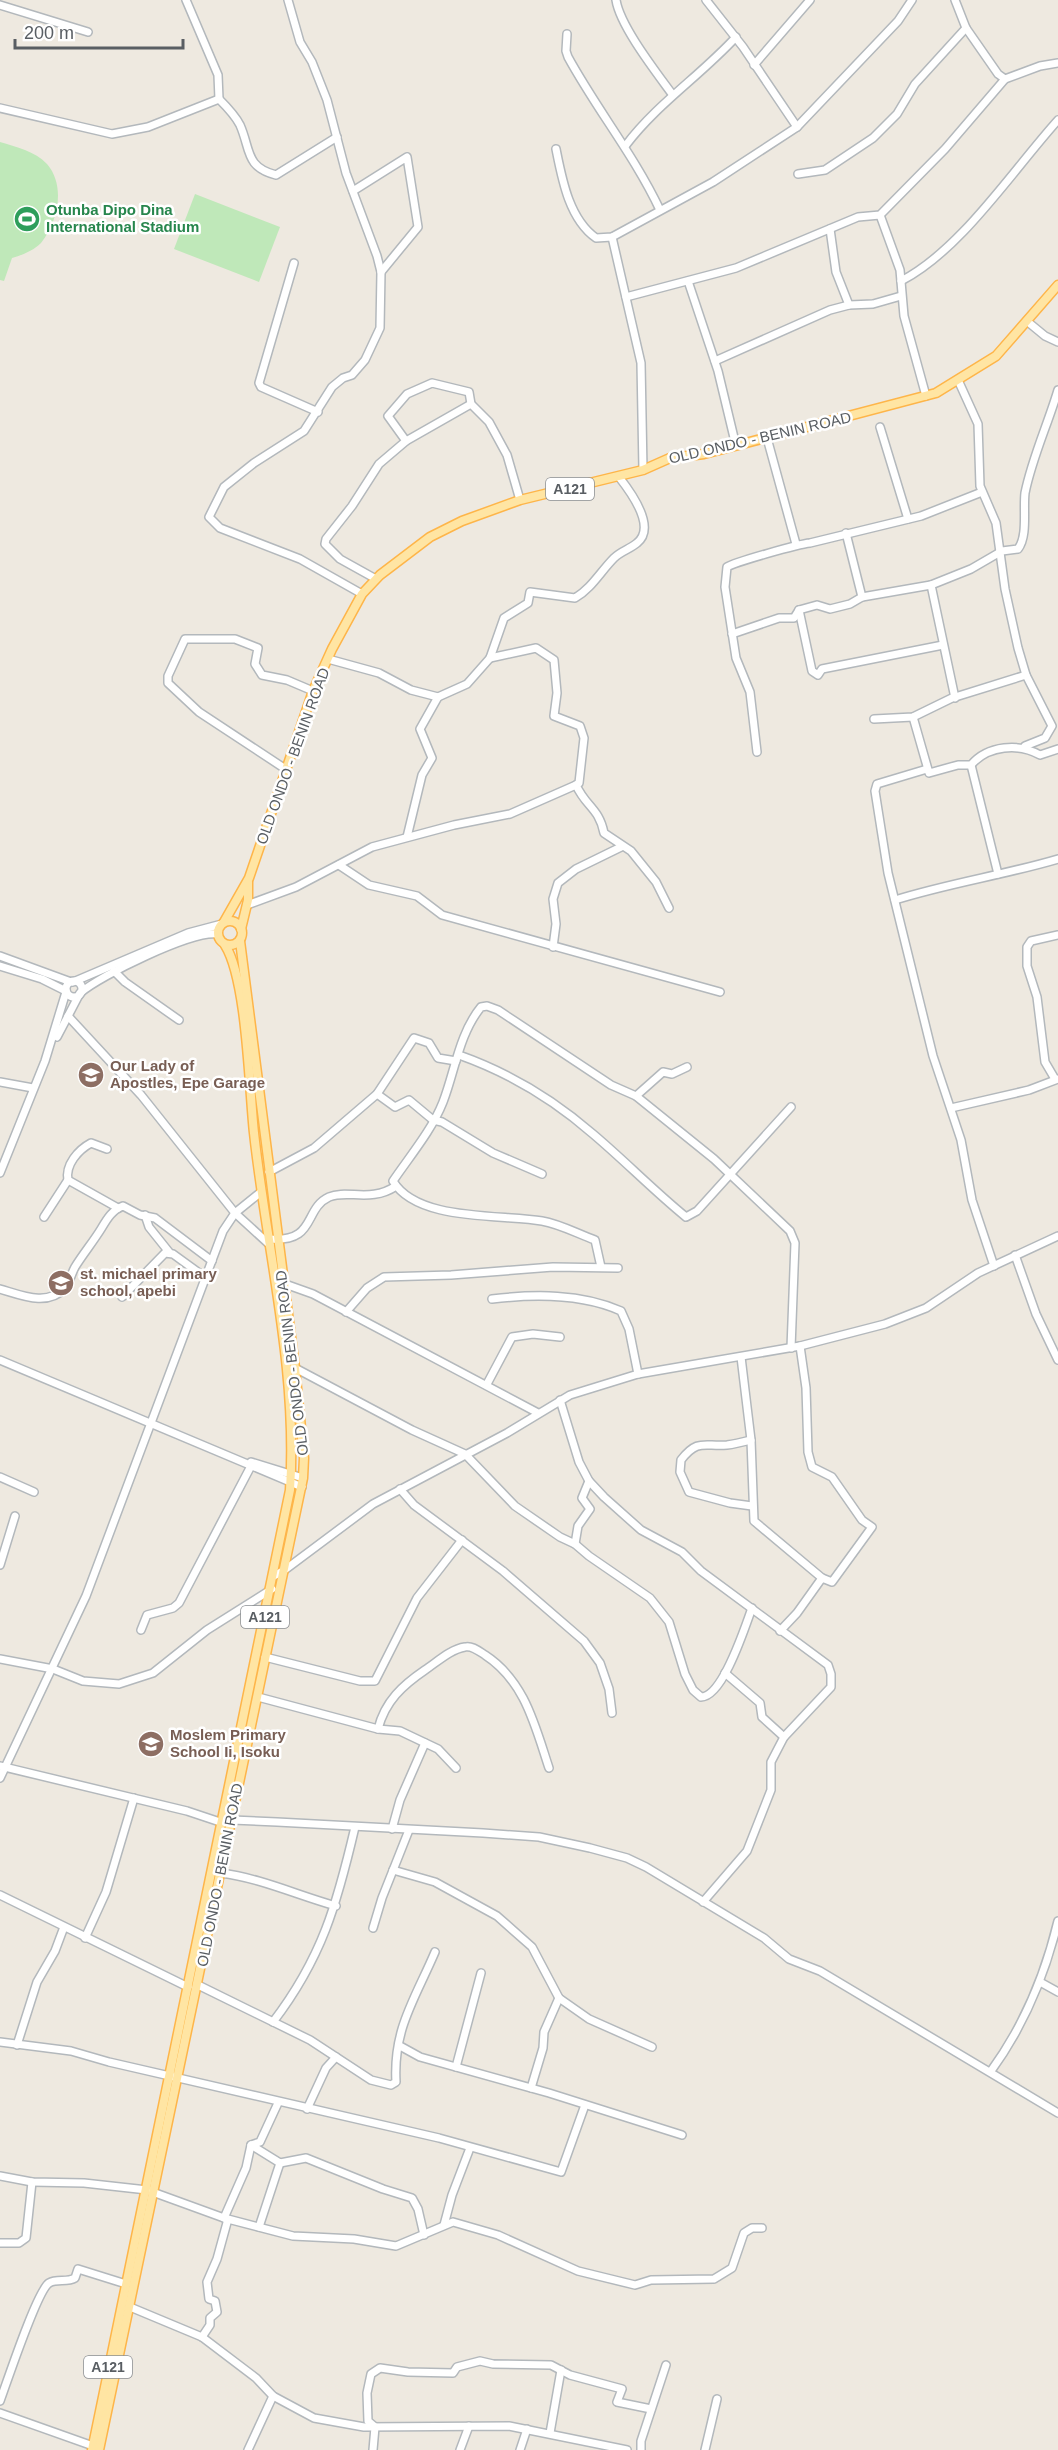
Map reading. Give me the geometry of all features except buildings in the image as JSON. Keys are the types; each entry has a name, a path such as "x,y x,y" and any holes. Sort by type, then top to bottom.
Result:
{"main road":[{"name":"OLD ONDO - BENIN ROAD","path":"94,2448 130,2307 151,2192 168,2076 258,1697 302,1482 304,1458 285,1284 261,1192 238,981 225,945 217,934 249,878 313,691 362,594 376,579 430,537 462,521 520,500 644,470 670,458 736,446 926,396 958,380 996,356 1058,285"},
{"name":"OLD ONDO - BENIN ROAD","path":"98,2437 126,2284 179,2077 221,1873 227,1821 287,1518 291,1479 292,1431 272,1241 269,1172 240,941 247,905 249,878"},
{"path":"223,923 236,923 241,929"},
{"path":"225,945 233,946 240,941"}],"street":[{"path":"186,0 218,75 219,99 229,108 240,124 250,159 261,171 276,175 337,137"},
{"path":"288,0 300,42 312,62 381,272 382,308 374,345 357,370 332,387 304,431 245,469 224,487 209,517 220,528 300,559 362,594"},
{"path":"616,0 636,41 672,94"},
{"path":"706,0 736,37 797,127"},
{"path":"714,9 716,0"},
{"path":"754,65 810,0"},
{"path":"556,149 566,193 579,219 596,238 612,237 713,182 797,127 897,21 912,0"},
{"path":"956,0 966,28 998,74 1005,79"},
{"path":"0,4 88,32"},
{"path":"798,174 825,170 873,138 897,114 915,84 966,28"},
{"path":"567,34 568,57 614,133 626,145 660,210"},
{"path":"626,145 672,94 714,61 736,37"},
{"path":"626,297 736,268 858,217 880,215 945,148 1005,79 1040,66 1058,63"},
{"path":"0,108 112,134 148,127 219,99"},
{"path":"900,281 918,271 967,227 1058,120"},
{"path":"353,191 407,157 418,227 381,272"},
{"path":"880,215 898,262 901,296 926,396"},
{"path":"830,229 836,272 849,305"},
{"path":"612,237 641,363 644,470"},
{"path":"294,263 259,383 272,392 318,412"},
{"path":"688,282 715,361 736,446"},
{"path":"715,361 849,305 873,304 901,296"},
{"path":"1028,322 1045,336 1058,342"},
{"path":"913,717 929,773 958,765 971,765 979,756 991,752 1025,747 1045,738 1052,726 1026,675 1007,599 1002,551 996,523 982,492 977,466 980,444 978,424 958,380"},
{"path":"406,441 388,416 407,394 432,383 469,392 471,404 489,422 507,455 520,500"},
{"path":"732,634 779,618 794,618 799,610 817,605 830,609 850,604 862,597 931,585 971,569 1002,551 1014,551 1022,543 1023,511 1029,477 1058,390"},
{"path":"376,579 331,552 325,544 326,539 352,506 378,464 406,441 471,404"},
{"path":"880,427 908,519"},
{"path":"767,438 796,544"},
{"path":"408,837 422,775 432,758 420,729 438,697 467,684 490,657 504,618 528,603 530,592 575,598 588,589 615,557 640,540 644,530 638,501 619,477"},
{"path":"757,752 750,692 736,658 732,634 725,587 727,567 796,544 810,543 934,512 982,492"},
{"path":"846,533 862,597"},
{"path":"931,585 955,698"},
{"path":"799,610 813,671 818,675 822,669 944,645"},
{"path":"286,770 199,712 168,683 168,676 185,639 235,639 258,648 255,664 267,678 287,680 313,691"},
{"path":"247,905 296,887 372,847 510,814 579,783 584,738 580,726 554,716 557,693 554,660 536,648 508,656 490,657"},
{"path":"328,658 380,673 411,690 438,697"},
{"path":"874,719 913,717 955,698 1026,675"},
{"path":"1025,747 1040,755 1058,749"},
{"path":"971,765 998,874"},
{"path":"927,769 875,787 895,900 933,1056 951,1108 965,1157 972,1200 994,1266"},
{"path":"576,785 584,801 601,816 604,833 631,851 656,882 669,908"},
{"path":"553,947 555,924 553,899 558,883 576,869 621,846"},
{"path":"895,900 952,883 1058,859"},
{"path":"339,865 369,885 417,896 442,915 720,992"},
{"path":"45,1061 66,991 72,982 188,933 223,923"},
{"path":"0,966 42,979 66,991 72,997 114,971 197,936 217,934"},
{"path":"951,1108 1020,1092 1056,1079 1045,1062 1037,997 1026,958 1027,947 1031,940 1058,935"},
{"path":"0,956 81,986 33,1088 0,1173"},
{"path":"114,971 125,982 179,1020"},
{"path":"601,1267 595,1240 545,1221 457,1215 422,1202 396,1186 393,1181 442,1105 470,1022 481,1007 487,1006 498,1010 610,1084 636,1096 714,1159 729,1176 778,1218 793,1236 791,1348"},
{"path":"68,1016 141,1095 235,1213 272,1241 301,1232 308,1227 315,1210 329,1197 386,1193 396,1186"},
{"path":"269,1172 314,1148 377,1094 414,1038 429,1043 438,1058 458,1058 484,1064 524,1085 567,1114 686,1217 698,1211 791,1107"},
{"path":"636,1096 663,1072 672,1074 687,1067"},
{"path":"0,1082 33,1088"},
{"path":"377,1094 395,1107 409,1100 433,1120 442,1122 493,1153 542,1174"},
{"path":"44,1217 68,1180 66,1171 73,1158 91,1143 107,1149"},
{"path":"68,1180 118,1208"},
{"path":"0,1778 3,1767 53,1669 86,1596 226,1224 235,1213 261,1192"},
{"path":"0,1289 30,1298 49,1298 58,1294 69,1283 75,1267 107,1218 123,1206 155,1218 212,1261"},
{"path":"145,1215 149,1227 169,1252 206,1278"},
{"path":"274,1576 373,1504 507,1433 560,1400 588,1387 638,1374 791,1348 905,1318 940,1300 994,1266 1058,1236"},
{"path":"122,1297 160,1255 169,1252"},
{"path":"1015,1255 1036,1314 1058,1360"},
{"path":"346,1312 367,1288 384,1277 451,1275 553,1267 618,1268"},
{"path":"285,1284 304,1290 538,1413"},
{"path":"492,1299 524,1295 548,1296 600,1301 621,1311 629,1329 638,1374"},
{"path":"486,1384 512,1337 533,1334 560,1337"},
{"path":"741,1357 751,1440 752,1506 756,1524 822,1578 832,1582 872,1527 862,1520 832,1477 812,1467 800,1346"},
{"path":"0,1360 291,1479"},
{"path":"295,1368 412,1430 465,1454 515,1506 560,1537 575,1544 650,1598 669,1622 685,1674 697,1695 706,1697 717,1687 752,1608"},
{"path":"560,1400 579,1462 589,1481 641,1530 682,1552 701,1571 828,1665 831,1674 831,1687 784,1737 771,1762 771,1790 747,1851 703,1902"},
{"path":"751,1440 726,1446 710,1443 697,1446 681,1460 680,1472 689,1492 730,1503 752,1506"},
{"path":"243,1461 251,1466 302,1482"},
{"path":"141,1630 147,1615 173,1608 179,1603 251,1466"},
{"path":"0,1477 34,1492"},
{"path":"575,1544 578,1526 590,1509 582,1498 589,1481"},
{"path":"400,1489 414,1505 503,1571 584,1641 600,1663 609,1689 612,1713"},
{"path":"0,1565 15,1516"},
{"path":"266,1657 360,1682 375,1681 417,1598 462,1540"},
{"path":"780,1631 822,1578"},
{"path":"0,1659 53,1669 98,1684 119,1684 153,1672 207,1630 272,1588"},
{"path":"378,1729 387,1707 402,1686 443,1658 465,1646 470,1647 494,1661 512,1678 532,1717 549,1768"},
{"path":"725,1673 760,1703 762,1717 784,1737"},
{"path":"258,1697 378,1729 400,1731 438,1749 456,1768"},
{"path":"392,1829 425,1743"},
{"path":"3,1767 227,1821 539,1837 627,1858 764,1938 786,1957 820,1971 1058,2113"},
{"path":"86,1938 106,1892 134,1798"},
{"path":"273,2022 306,1972 336,1906 355,1827"},
{"path":"373,1928 409,1830"},
{"path":"393,1870 454,1890 510,1926 532,1947 558,1998 589,2019 652,2047"},
{"path":"221,1873 267,1883 287,1892 336,1906"},
{"path":"0,1895 188,1987"},
{"path":"991,2071 1040,1982 1058,1925"},
{"path":"17,2045 37,1982 55,1951 64,1927"},
{"path":"198,1985 310,2040 371,2080 391,2085 396,2082 396,2058 405,2014 435,1952"},
{"path":"456,2067 481,1973"},
{"path":"1040,1982 1058,1992"},
{"path":"531,2088 543,2048 544,2032 558,1998"},
{"path":"0,2042 71,2051 562,2172 585,2105"},
{"path":"400,2046 420,2057 531,2088 682,2135"},
{"path":"307,2109 326,2068 336,2057"},
{"path":"251,2145 260,2142 278,2103"},
{"path":"251,2145 280,2163 306,2158 383,2189 412,2198 418,2209 424,2235"},
{"path":"202,2337 210,2325 210,2318 217,2312 218,2306 209,2299 208,2289 226,2219 246,2168 251,2145"},
{"path":"444,2225 452,2194 470,2148"},
{"path":"259,2227 280,2163"},
{"path":"0,2176 33,2182 84,2183 151,2192 226,2219 292,2236 354,2239 396,2246 453,2222 517,2243 578,2271 635,2285 651,2280 714,2279 732,2268 744,2233 752,2228 762,2228"},
{"path":"0,2243 19,2243 26,2238 33,2182"},
{"path":"0,2401 38,2300 47,2284 56,2280 69,2282 75,2278 78,2269 126,2284"},
{"path":"130,2307 202,2337 256,2378 273,2396 314,2418 346,2426 493,2425 527,2428 627,2450"},
{"path":"375,2427 368,2421 367,2393 369,2377 376,2369 453,2373 457,2367 480,2361 493,2364 550,2365 595,2383 615,2385 622,2390 617,2402 651,2409"},
{"path":"641,2450 651,2409 666,2365"},
{"path":"550,2433 561,2370"},
{"path":"248,2450 273,2396"},
{"path":"705,2450 717,2399"},
{"path":"0,2413 94,2448"},
{"path":"460,2450 469,2426"},
{"path":"373,2450 375,2427"},
{"path":"520,2450 527,2428"},
{"path":"582,2450 585,2441"}],"green space":[{"name":"Otunba Dipo Dina International Stadium","path":"0,142 25,150 47,164 53,173 58,193 58,204 47,234 34,248 12,258 4,281 0,280"},
{"path":"195,194 280,227 259,282 174,249"}],"place":[{"name":"Otunba Dipo Dina International Stadium","path":"27,219"},
{"name":"Our Lady of Apostles, Epe Garage","path":"91,1075"},
{"name":"st. michael primary school, apebi","path":"61,1283"},
{"name":"Moslem Primary School Ii, Isoku","path":"151,1744"}]}
